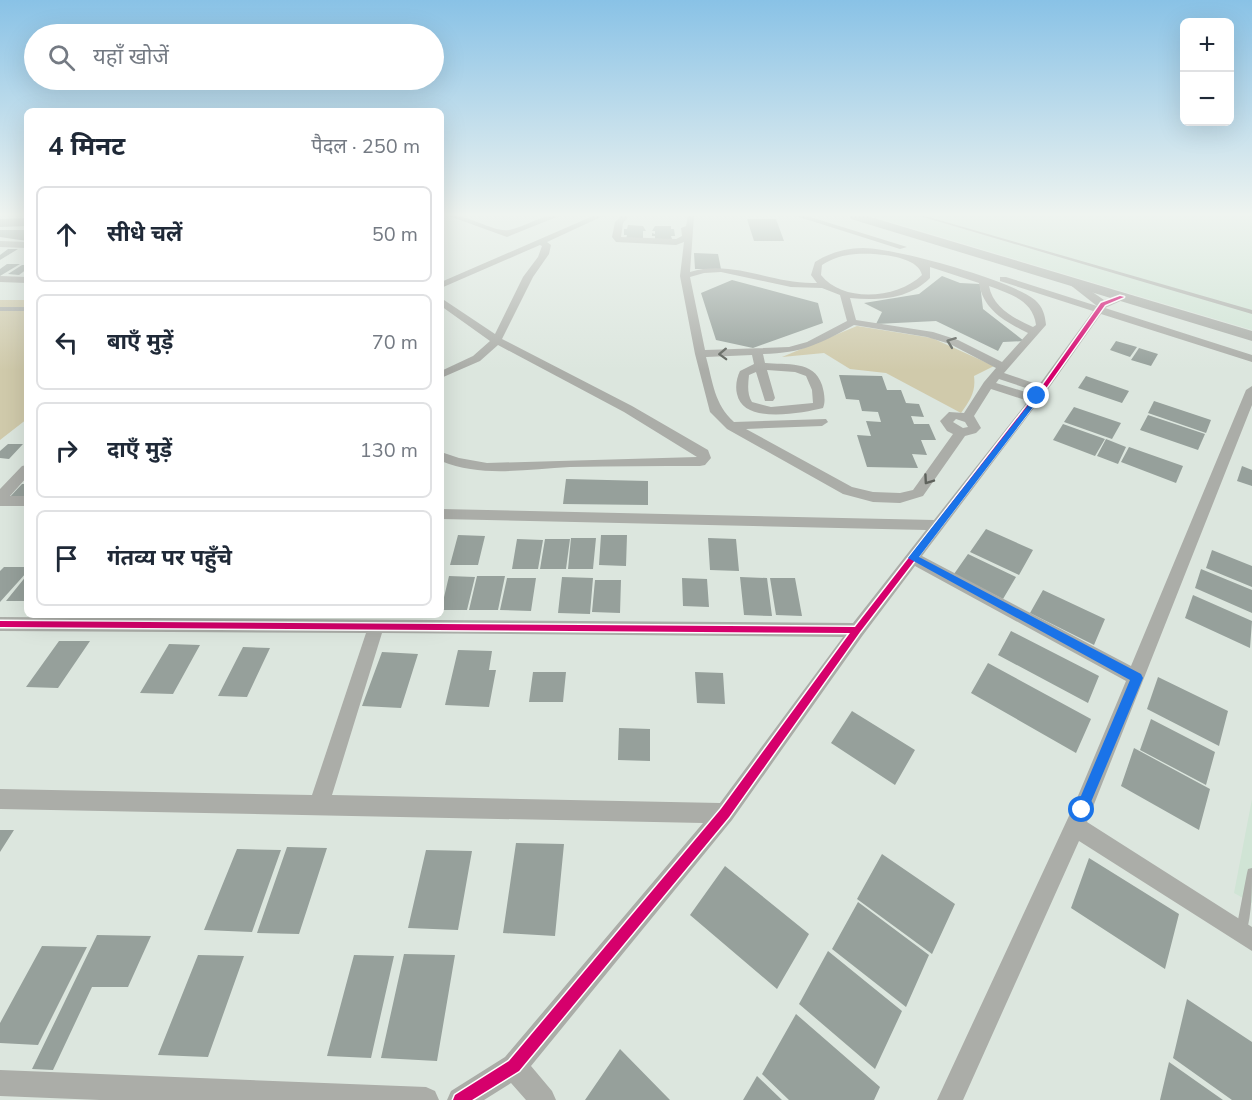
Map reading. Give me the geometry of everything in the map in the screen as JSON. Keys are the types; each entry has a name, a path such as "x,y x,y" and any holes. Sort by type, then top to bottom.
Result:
{"main road":[{"path":"1024,267 1252,336"},
{"path":"1059,267 1252,326"}],"street":[{"path":"444,284 482,267"},
{"path":"444,374 474,360 487,351 507,323 535,267"},
{"path":"685,267 685,276 700,354 716,412 731,426 848,491 873,497 900,498 918,493 962,432"},
{"path":"817,267 816,275 824,285"},
{"path":"685,276 692,273 730,270 807,286 824,285 844,293 886,295 921,284 927,276 925,267"},
{"path":"939,267 1029,300 1040,312 1041,325 988,384 967,417"},
{"path":"970,267 1102,307 1252,359"},
{"path":"0,279 24,280"},
{"path":"984,282 987,300 998,311 1034,333"},
{"path":"1072,282 1102,307"},
{"path":"844,293 852,322"},
{"path":"460,1100 514,1066 725,813 856,630 1039,395 1102,307 1122,297"},
{"path":"444,303 496,340 627,409 703,453 704,458 700,462 569,463 523,466 474,465 452,462 444,458"},
{"path":"700,354 789,350 811,344 852,322 929,334 954,342 1039,395"},
{"path":"757,353 769,398"},
{"path":"760,366 805,370 814,375 819,385 819,405 809,409 752,408 746,403 741,388 744,373 760,366"},
{"path":"988,384 1039,395"},
{"path":"950,1100 1075,825 1137,678 1252,390"},
{"path":"952,415 967,417 974,422 975,428 970,431 962,432 948,426 946,418 952,415"},
{"path":"731,426 822,422"},
{"path":"0,499 24,472"},
{"path":"0,499 24,501"},
{"path":"444,514 938,525"},
{"path":"913,558 1137,678"},
{"path":"0,624 129,621 856,630"},
{"path":"319,805 388,623"},
{"path":"0,800 725,813"},
{"path":"1075,825 1247,936"},
{"path":"514,1066 543,1100"},
{"path":"0,1083 96,1093 426,1100"}],"lane":[{"path":"1098,267 1252,312"},
{"path":"0,309 24,309"},
{"path":"1247,936 1252,873"}],"shaded area":[{"path":"1043,267 1252,267 1252,330"},
{"path":"0,300 24,300 24,421 0,440"},
{"path":"857,326 932,338 994,366 974,376 972,396 961,413 886,373 850,369 824,353 782,357"},
{"path":"1252,799 1252,903 1234,893"}],"building":[{"path":"2,267 14,267 0,276 0,269"},
{"path":"18,267 24,267 24,271 19,275 8,274"},
{"path":"695,267 721,269 695,269"},
{"path":"942,276 960,283 980,284 983,309 1024,341 1003,342 998,351 936,321 876,324 882,312 864,303 919,294"},
{"path":"732,280 818,303 823,323 753,348 716,340 701,293"},
{"path":"1116,341 1137,347 1130,357 1110,350"},
{"path":"1139,348 1158,354 1151,366 1131,360"},
{"path":"839,375 882,376 887,390 901,390 906,403 919,404 924,417 911,416 914,424 929,424 936,440 921,440 927,455 912,454 918,468 867,467 857,435 871,436 866,421 881,422 878,412 862,411 859,400 846,399"},
{"path":"1086,376 1129,391 1122,403 1078,388"},
{"path":"1154,401 1211,420 1206,433 1148,413"},
{"path":"1074,407 1121,423 1112,439 1064,422"},
{"path":"1148,415 1205,434 1198,450 1140,430"},
{"path":"1063,424 1105,439 1095,456 1053,440"},
{"path":"1106,439 1126,447 1118,464 1097,456"},
{"path":"8,444 23,444 9,459 0,458 0,451"},
{"path":"1129,447 1183,466 1176,483 1121,462"},
{"path":"1242,466 1252,470 1252,486 1237,481"},
{"path":"566,479 648,481 648,505 563,504"},
{"path":"22,484 24,484 24,500 8,499"},
{"path":"986,529 1033,550 1019,575 970,552"},
{"path":"458,535 485,536 478,565 450,565"},
{"path":"601,535 627,535 626,566 599,565"},
{"path":"571,538 596,538 593,569 568,569"},
{"path":"708,538 736,539 739,571 710,570"},
{"path":"517,539 543,540 538,569 512,569"},
{"path":"545,539 570,539 566,569 540,569"},
{"path":"1212,550 1252,566 1252,587 1206,568"},
{"path":"968,554 1016,577 1003,599 954,574"},
{"path":"4,567 24,567 24,575 0,602 0,571"},
{"path":"1201,569 1252,590 1252,613 1195,588"},
{"path":"449,576 475,577 467,610 444,610 444,597"},
{"path":"477,576 505,576 498,610 469,610"},
{"path":"562,577 593,578 590,614 558,613"},
{"path":"740,577 767,578 772,616 744,615"},
{"path":"507,578 536,578 531,611 500,610"},
{"path":"682,578 707,579 709,607 683,606"},
{"path":"770,578 795,578 802,616 776,615"},
{"path":"24,579 24,601 6,601"},
{"path":"595,580 621,580 620,613 592,612"},
{"path":"1043,590 1105,619 1094,645 1030,613"},
{"path":"1193,595 1252,621 1250,648 1185,618"},
{"path":"1011,631 1099,676 1088,703 998,655"},
{"path":"59,641 90,641 58,688 26,687"},
{"path":"169,644 200,645 173,694 140,693"},
{"path":"243,647 270,648 247,697 218,696"},
{"path":"458,650 492,651 489,670 496,670 489,707 445,705"},
{"path":"382,652 418,654 401,708 362,706"},
{"path":"988,663 1091,719 1076,753 971,693"},
{"path":"533,672 566,672 563,702 529,702"},
{"path":"695,672 723,673 725,704 697,703"},
{"path":"1158,677 1228,711 1219,746 1147,709"},
{"path":"852,711 915,750 895,785 831,743"},
{"path":"1151,719 1215,752 1206,785 1140,750"},
{"path":"619,728 650,729 650,761 618,760"},
{"path":"1134,748 1210,789 1199,830 1121,786"},
{"path":"0,830 14,830 0,852"},
{"path":"516,843 564,844 555,936 503,933"},
{"path":"287,847 327,848 299,934 257,933"},
{"path":"237,849 281,850 252,932 204,930"},
{"path":"426,850 472,851 458,930 408,928"},
{"path":"882,854 955,904 932,954 857,899"},
{"path":"1089,858 1179,914 1165,969 1071,908"},
{"path":"725,866 809,934 777,989 690,915"},
{"path":"858,902 929,955 906,1007 832,949"},
{"path":"97,935 151,936 128,987 92,987 53,1070 32,1069"},
{"path":"42,946 87,947 38,1045 0,1043 0,1023"},
{"path":"828,951 902,1011 875,1069 799,1004"},
{"path":"404,954 455,955 437,1061 381,1058"},
{"path":"198,955 244,956 208,1057 158,1055"},
{"path":"354,955 394,956 371,1058 327,1056"},
{"path":"1187,999 1252,1042 1252,1100 1232,1100 1173,1058"},
{"path":"796,1014 880,1087 874,1100 789,1100 762,1074"},
{"path":"620,1049 670,1100 585,1100"},
{"path":"1169,1062 1223,1100 1160,1100"},
{"path":"757,1076 782,1100 743,1100"}],"cycle path":[{"path":"460,1100 514,1066 725,813 857,630 1042,390 1103,304 1122,297"},
{"path":"0,624 857,630"}],"route":[{"path":"1037,396 913,558 1137,678 1082,810"}]}
